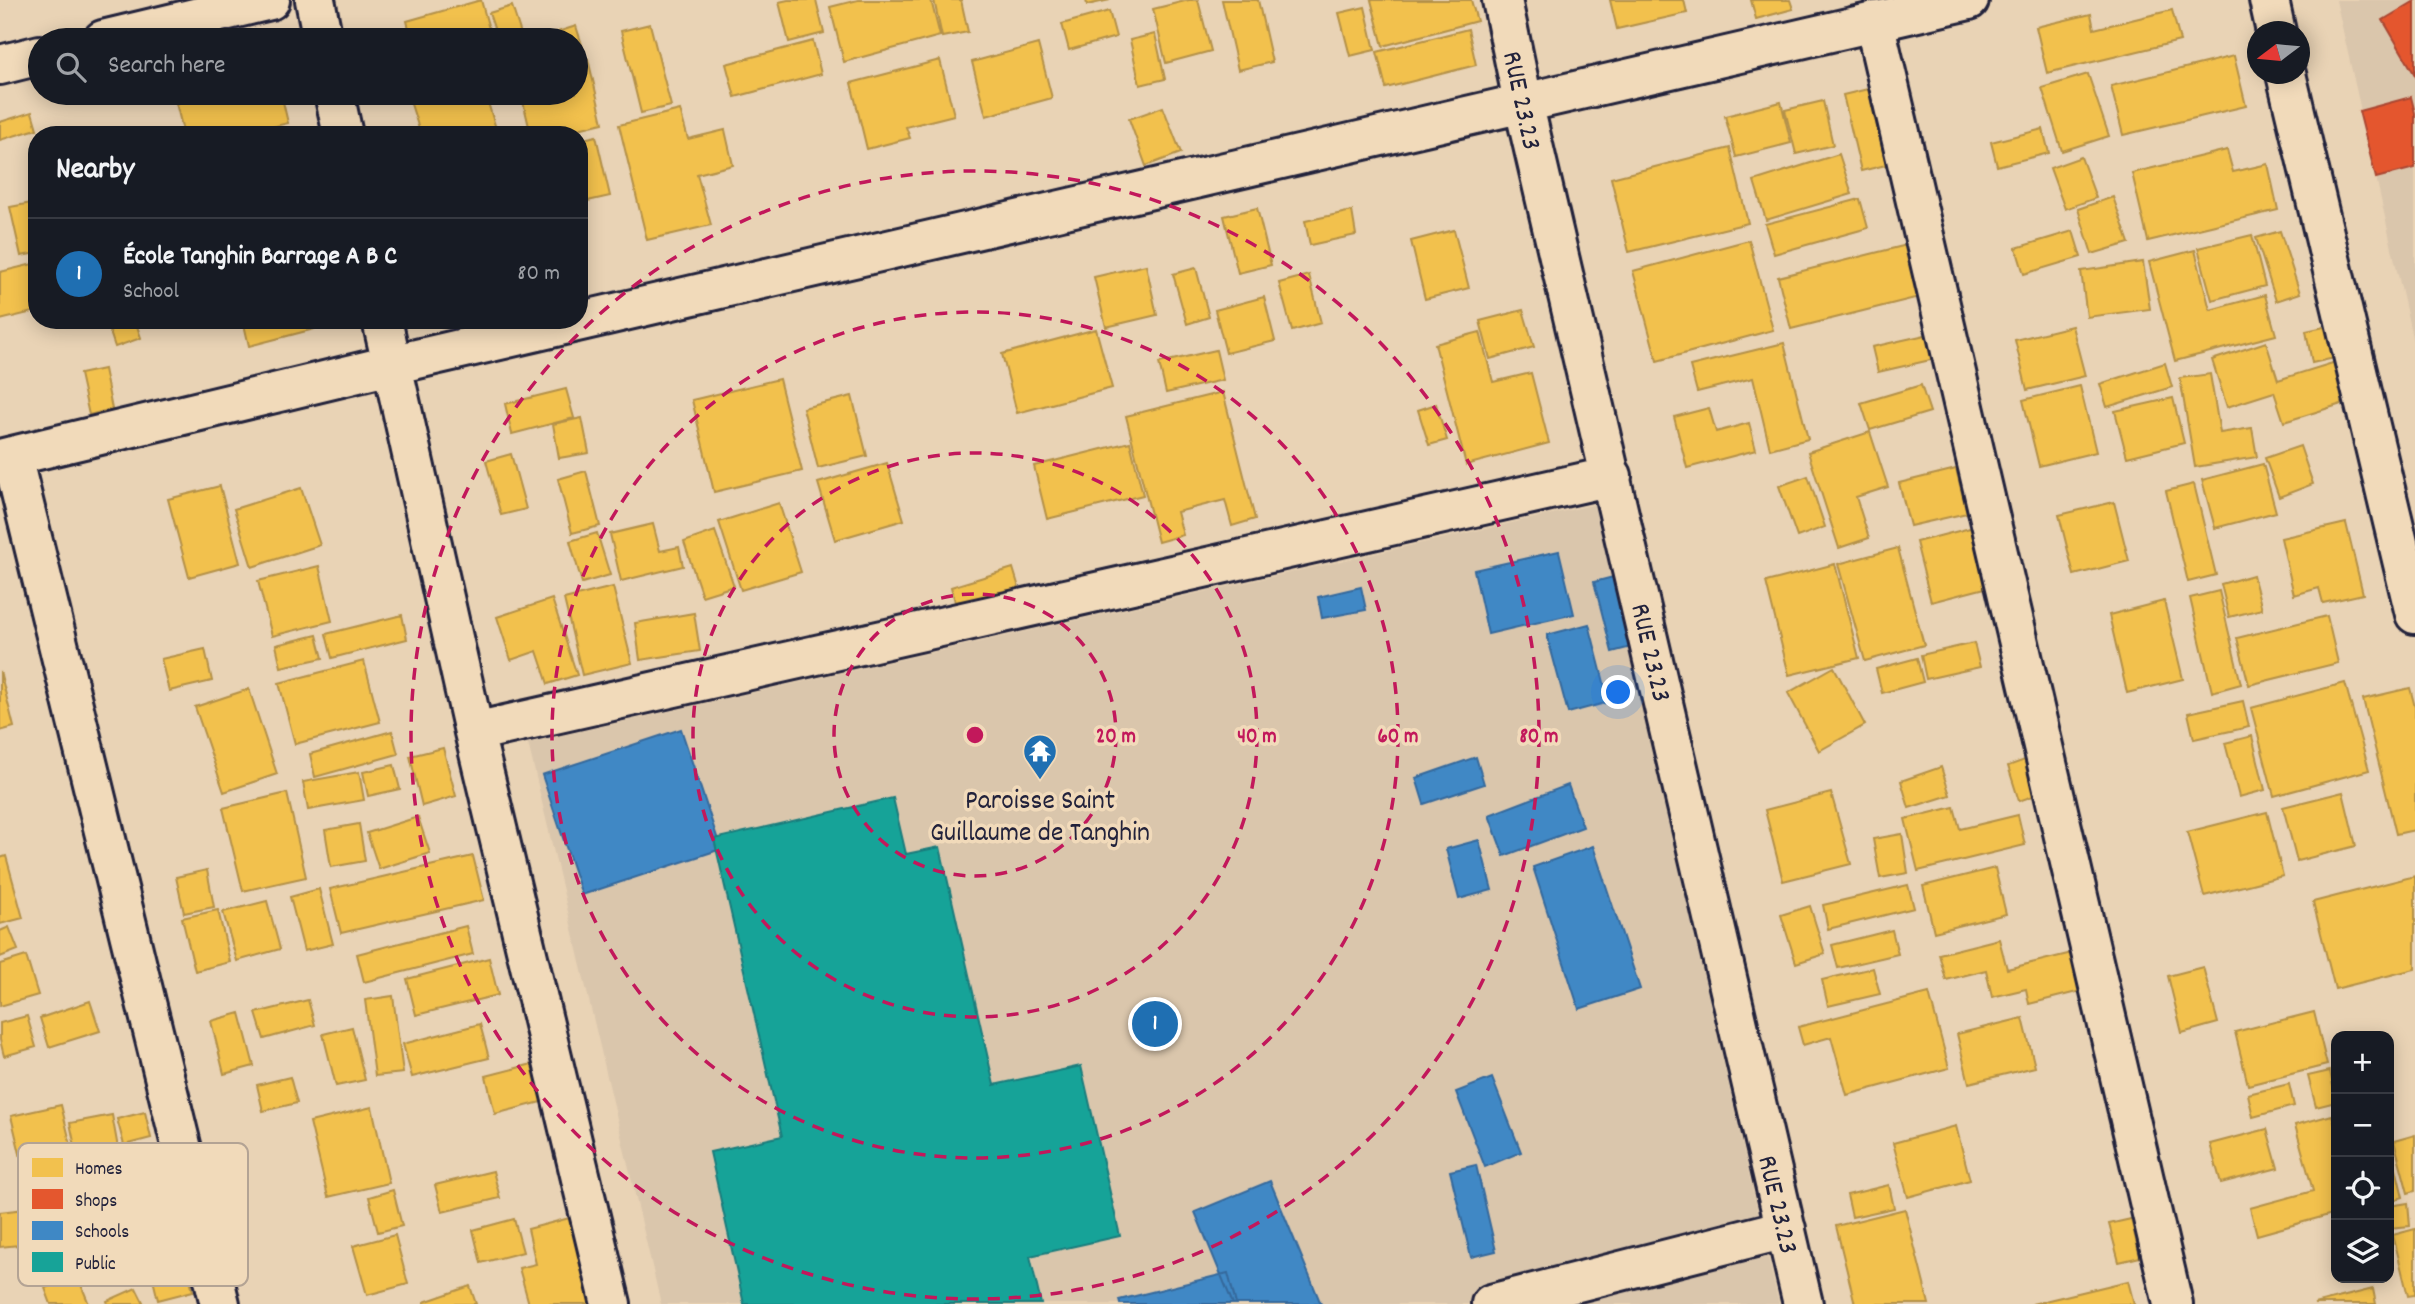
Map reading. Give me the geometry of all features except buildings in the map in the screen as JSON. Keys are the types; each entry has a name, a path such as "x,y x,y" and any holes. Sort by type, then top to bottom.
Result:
{"street":[{"path":"153,28 270,0"},
{"path":"315,0 321,28"},
{"name":"RUE 23.23","path":"1502,0 1523,102 1803,1304"},
{"path":"588,319 1969,0"},
{"path":"2269,0 2274,21"},
{"path":"1874,21 2173,1304"},
{"path":"0,65 28,58"},
{"path":"2288,84 2415,614"},
{"path":"337,105 341,126"},
{"path":"384,329 474,732 611,1304"},
{"path":"179,1143 6,457 546,329"},
{"path":"474,732 1612,476"},
{"path":"1491,1304 1786,1229"},
{"path":"215,1286 220,1304"}],"shaded area":[{"path":"2336,0 2415,0 2415,350"},
{"path":"1596,504 1779,1304 661,1304 528,743"}],"place":[{"name":"Paroisse Saint Guillaume de Tanghin","path":"1040,781"},
{"name":"École Tanghin Barrage A B C","path":"1155,1024"}]}
